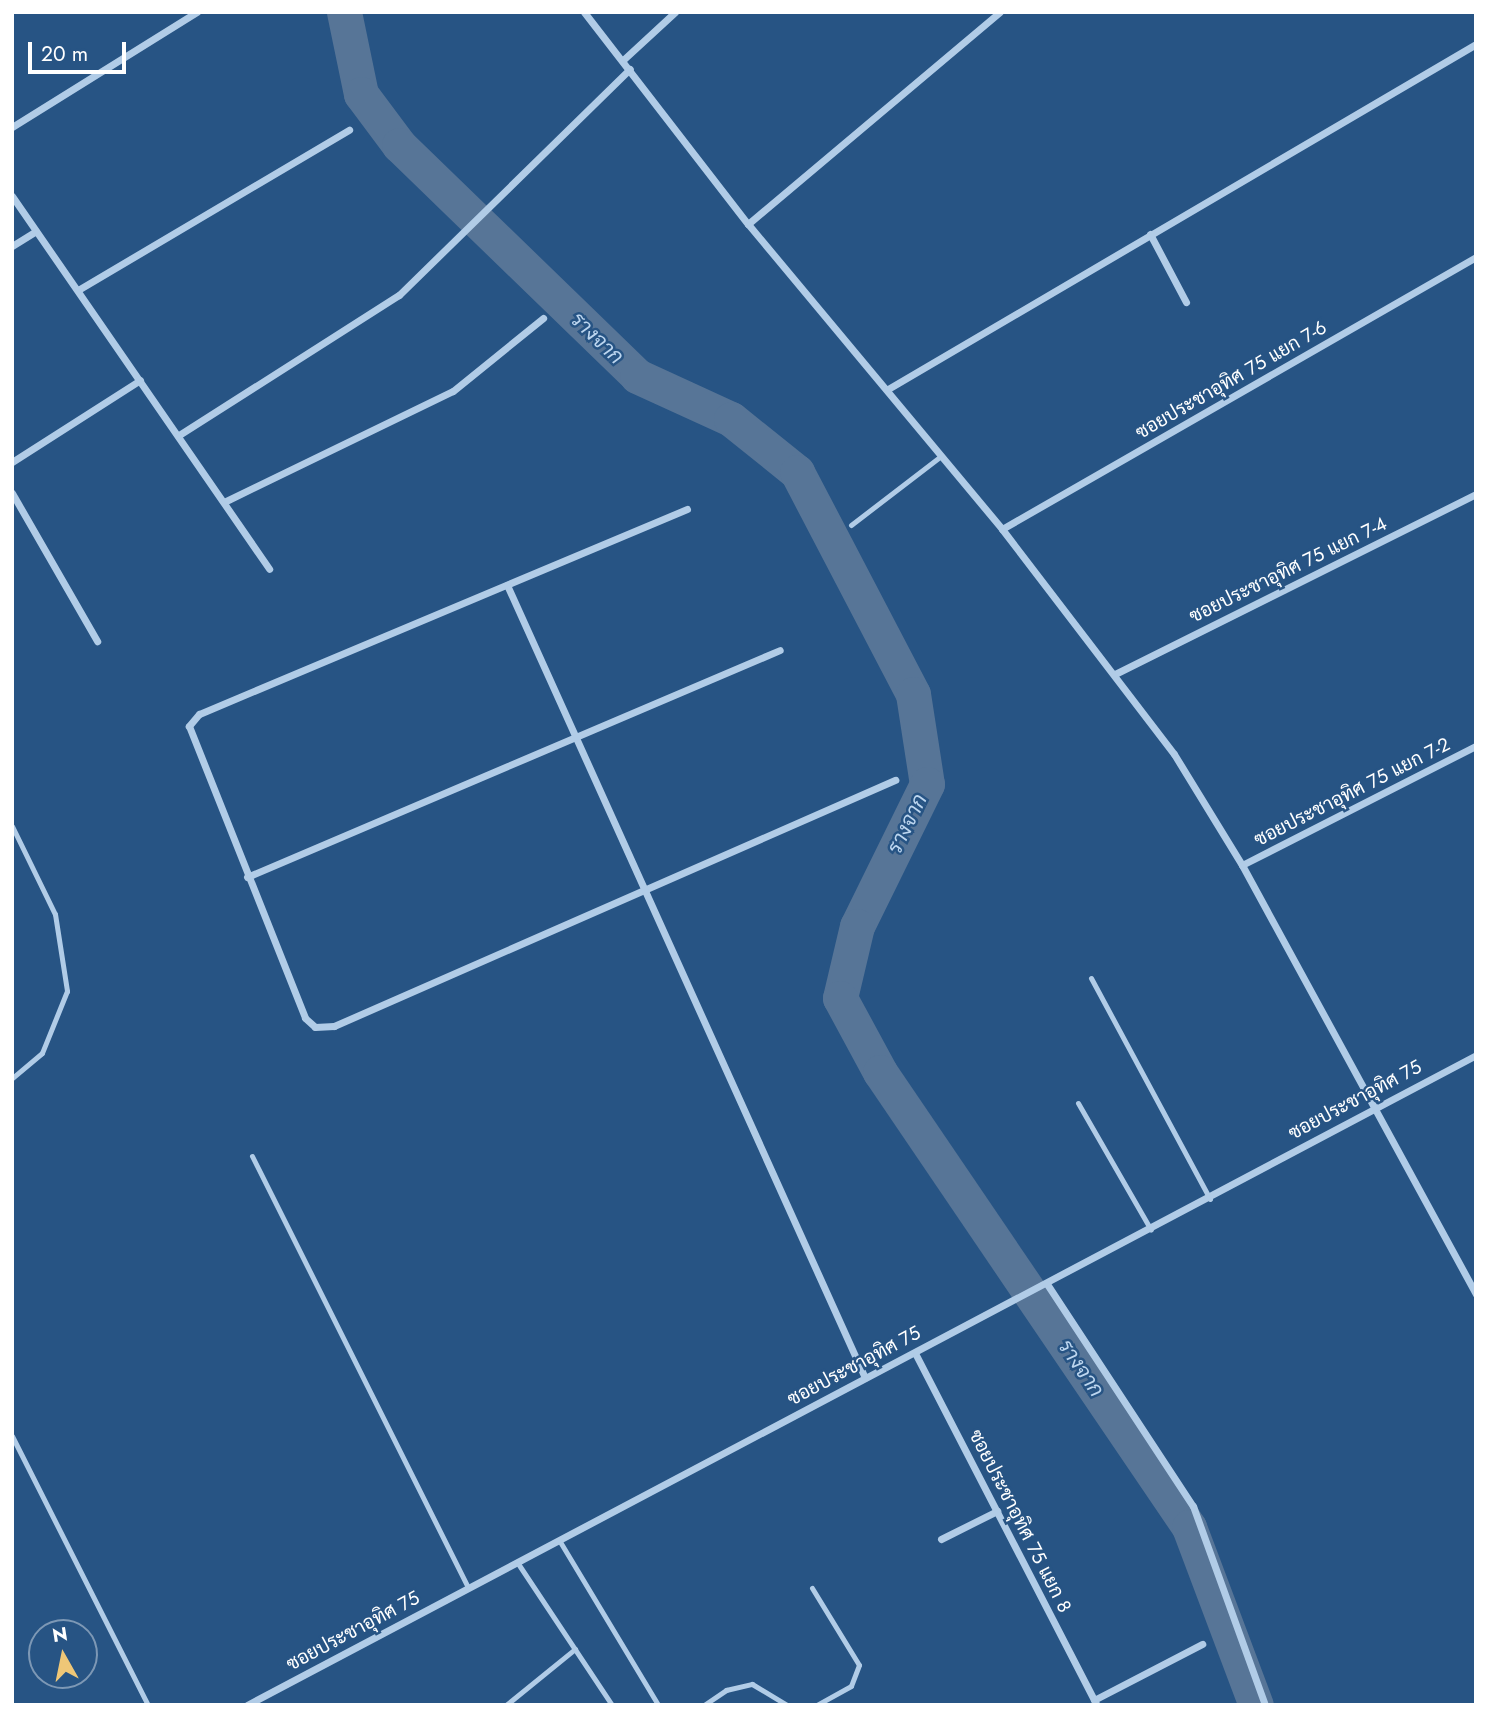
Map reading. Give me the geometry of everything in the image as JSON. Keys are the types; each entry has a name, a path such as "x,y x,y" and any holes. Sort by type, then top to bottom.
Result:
{"street":[{"path":"12,127 197,12"},
{"path":"584,12 748,224 888,388 1115,674 1242,865 1369,1106 1476,1294"},
{"path":"623,60 675,12"},
{"path":"748,224 1000,12"},
{"path":"888,388 1476,44"},
{"path":"179,435 399,295 513,180 630,69"},
{"path":"78,290 349,130"},
{"path":"12,197 179,435 269,569"},
{"path":"12,246 36,231"},
{"path":"1150,234 1186,302"},
{"name":"ซอยประชาอุทิศ 75 แยก 7-6","path":"1002,529 1476,257"},
{"path":"224,502 453,391 543,318"},
{"path":"12,461 140,380"},
{"path":"12,493 97,641"},
{"name":"ซอยประชาอุทิศ 75 แยก 7-4","path":"1115,674 1476,494"},
{"path":"687,509 199,714 189,726 305,1017 315,1027 334,1026 895,780"},
{"path":"507,584 865,1378"},
{"path":"247,877 780,650"},
{"name":"ซอยประชาอุทิศ 75 แยก 7-2","path":"1242,865 1476,746"},
{"name":"ซอยประชาอุทิศ 75","path":"247,1705 1210,1199 1369,1106 1476,1055"},
{"path":"1044,1285 1193,1506 1265,1705"},
{"name":"ซอยประชาอุทิศ 75 แยก 8","path":"915,1353 1096,1702"},
{"path":"941,1539 997,1511"},
{"path":"1096,1702 1202,1644"}],"lane":[{"path":"851,525 941,456"},
{"path":"12,826 55,914 67,991 42,1053 12,1078"},
{"path":"1091,978 1210,1199"},
{"path":"1078,1103 1151,1230"},
{"path":"252,1156 468,1588"},
{"path":"12,1436 148,1705"},
{"path":"559,1540 658,1705"},
{"path":"517,1562 612,1705"},
{"path":"812,1588 859,1665 851,1686 817,1705"},
{"path":"506,1705 575,1650"},
{"path":"704,1705 752,1684 787,1705"}],"waterway":[{"name":"รางจาก","path":"344,12 361,94 399,145 637,376 731,419 797,472 913,694 927,784 857,926 840,998 880,1072 1189,1527 1256,1705"}]}
